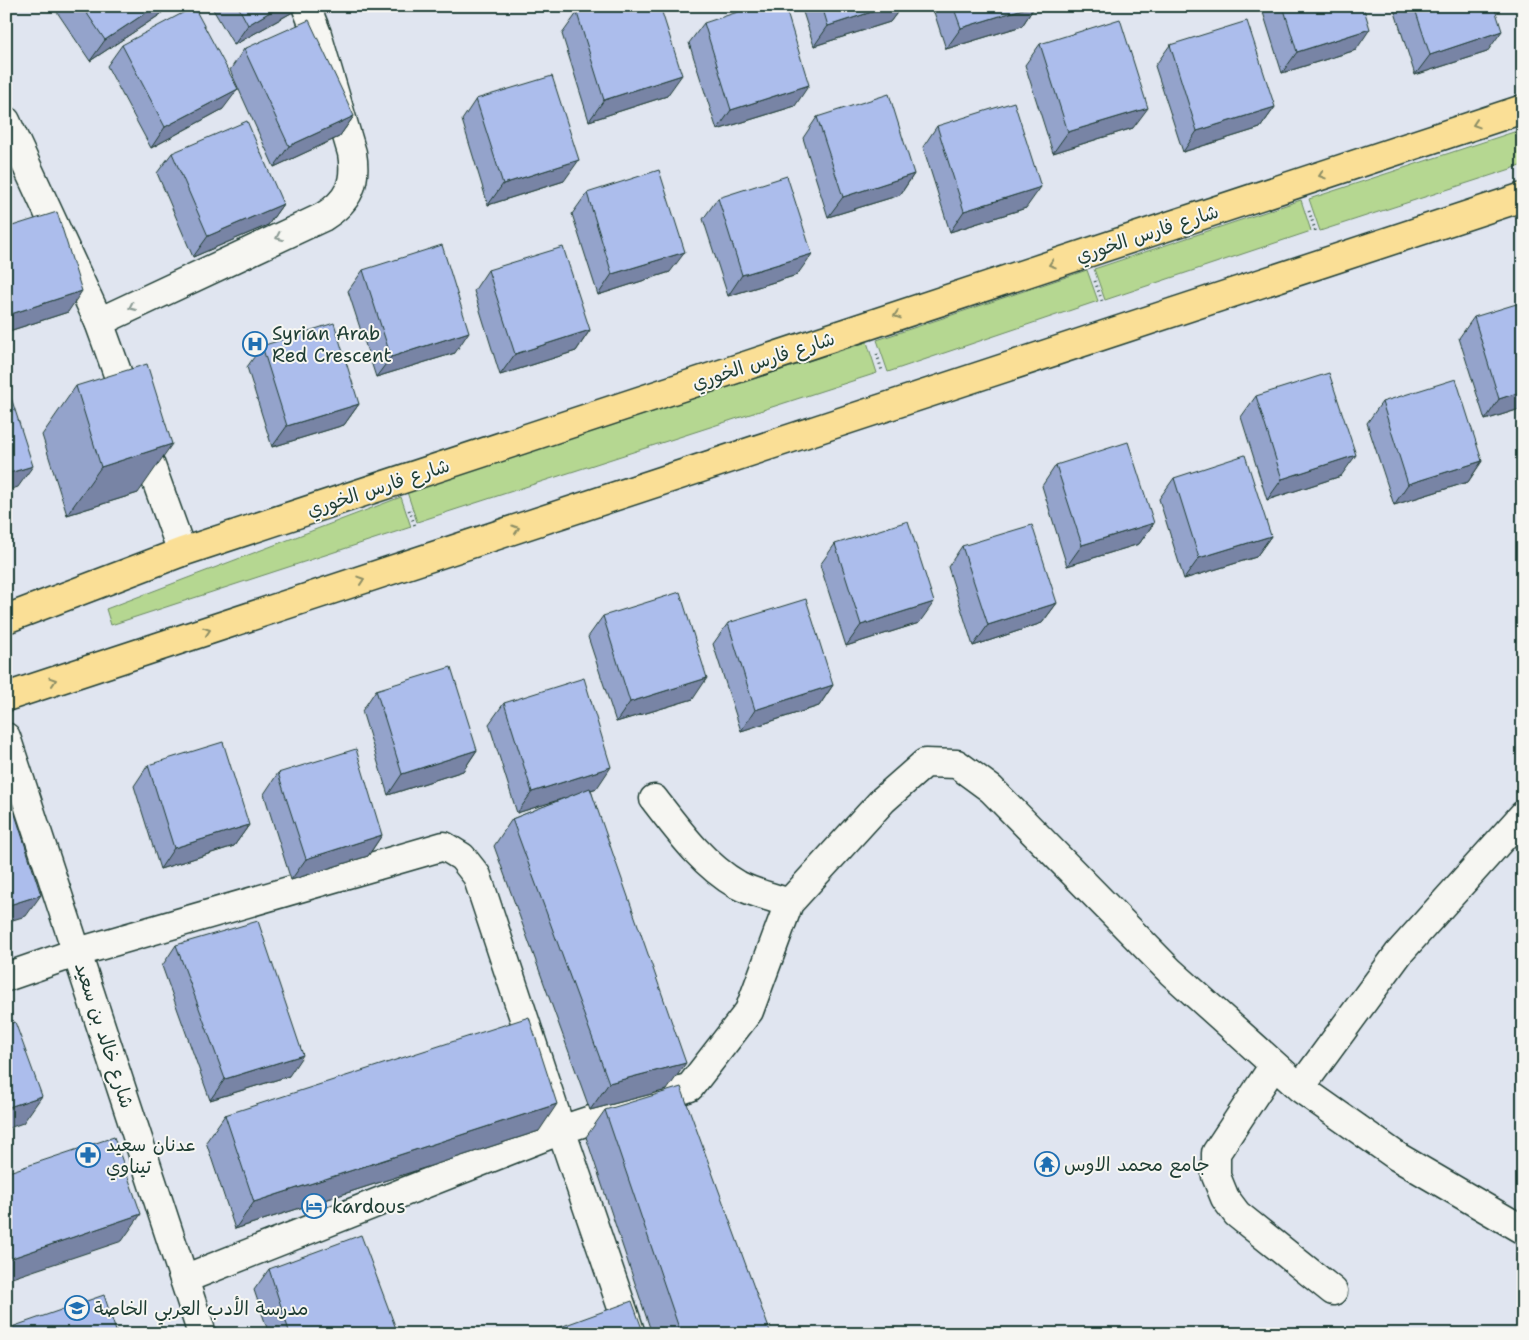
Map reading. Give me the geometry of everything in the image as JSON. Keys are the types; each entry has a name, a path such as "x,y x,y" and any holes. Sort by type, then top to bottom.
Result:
{"main road":[{"name":"شارع فارس الخوري","path":"6,620 182,552 1523,109"},
{"path":"6,697 1523,197"}],"street":[{"path":"99,322 323,217 336,209 346,197 352,183 354,168 352,154 318,34 306,6"},
{"path":"8,126 99,322 182,552"},
{"name":"شارع خالد بن سعيد","path":"6,737 202,1334"},
{"path":"184,1279 561,1130 684,1100 690,1087 749,1011 789,903 883,800 925,763 956,764 991,789 1171,972 1300,1088 1398,1157 1523,1230"},
{"path":"654,799 681,833 715,870 739,886 789,903"},
{"path":"1300,1088 1399,953 1523,815"},
{"path":"6,977 78,952 444,846 462,857 477,876 561,1130 632,1334"},
{"path":"1274,1065 1216,1154 1216,1176 1225,1198 1237,1214 1333,1291"}],"path":[{"path":"1306,203 1316,235"}],"green space":[{"path":"1523,129 1523,165 1320,231 1309,199"},
{"path":"1301,200 1311,231 1105,300 1094,269"},
{"path":"1087,270 1098,301 888,372 877,340"},
{"path":"867,342 877,373 417,522 407,492"},
{"path":"401,497 411,527 111,625 106,609"}],"building":[{"path":"82,6 156,6 105,40"},
{"path":"238,6 280,6 248,25"},
{"path":"600,6 660,6 682,75 604,100 577,13"},
{"path":"756,6 785,6 809,85 731,110 704,23"},
{"path":"822,6 890,6 828,26"},
{"path":"953,6 1032,6 961,28"},
{"path":"1283,6 1363,6 1370,29 1297,52"},
{"path":"1414,6 1494,6 1502,31 1430,55"},
{"path":"194,7 238,89 165,127 122,45"},
{"path":"1120,19 1148,108 1068,132 1040,44"},
{"path":"309,20 354,116 289,146 244,49"},
{"path":"1247,21 1275,107 1197,131 1170,45"},
{"path":"552,76 579,160 503,184 476,99"},
{"path":"889,94 914,174 843,197 817,117"},
{"path":"1014,102 1041,187 964,211 937,126"},
{"path":"247,121 283,204 208,236 172,153"},
{"path":"659,170 685,252 612,274 587,193"},
{"path":"787,176 812,254 742,275 718,198"},
{"path":"57,212 82,291 11,314 6,300 6,228"},
{"path":"442,245 469,332 391,357 363,270"},
{"path":"563,247 590,330 515,354 488,270"},
{"path":"1523,302 1523,391 1499,399 1474,317"},
{"path":"334,323 359,404 287,426 262,346"},
{"path":"147,364 172,444 101,467 76,386"},
{"path":"1329,373 1356,455 1282,479 1256,396"},
{"path":"1456,379 1482,461 1408,484 1382,402"},
{"path":"6,385 33,466 6,474"},
{"path":"1128,442 1154,523 1082,545 1056,465"},
{"path":"1245,455 1271,536 1199,558 1174,478"},
{"path":"908,521 934,602 861,625 835,544"},
{"path":"1032,525 1057,603 988,625 962,546"},
{"path":"680,592 707,678 630,702 603,616"},
{"path":"806,599 833,685 755,710 728,623"},
{"path":"451,667 477,750 402,774 376,690"},
{"path":"584,678 611,767 532,792 504,703"},
{"path":"223,742 249,825 174,848 148,765"},
{"path":"356,749 382,835 306,859 278,773"},
{"path":"590,788 686,1063 609,1083 512,819"},
{"path":"13,808 41,895 6,906 6,811"},
{"path":"258,921 303,1055 225,1079 176,945"},
{"path":"529,1017 557,1104 254,1202 225,1115"},
{"path":"15,1022 42,1096 6,1108 6,1025"},
{"path":"681,1087 771,1334 681,1334 605,1110"},
{"path":"114,1137 141,1214 6,1260 6,1173"},
{"path":"361,1235 398,1334 290,1334 269,1269"},
{"path":"104,1295 117,1334 6,1334 6,1329"},
{"path":"632,1301 644,1334 541,1334"}],"place":[{"name":"Syrian Arab Red Crescent","path":"255,344"},
{"name":"عدنان سعيد تيناوي","path":"88,1155"},
{"name":"جامع محمد الاوس","path":"1047,1164"},
{"name":"kardous","path":"314,1206"},
{"name":"مدرسة الأدب العربي الخاصة","path":"77,1308"}]}
